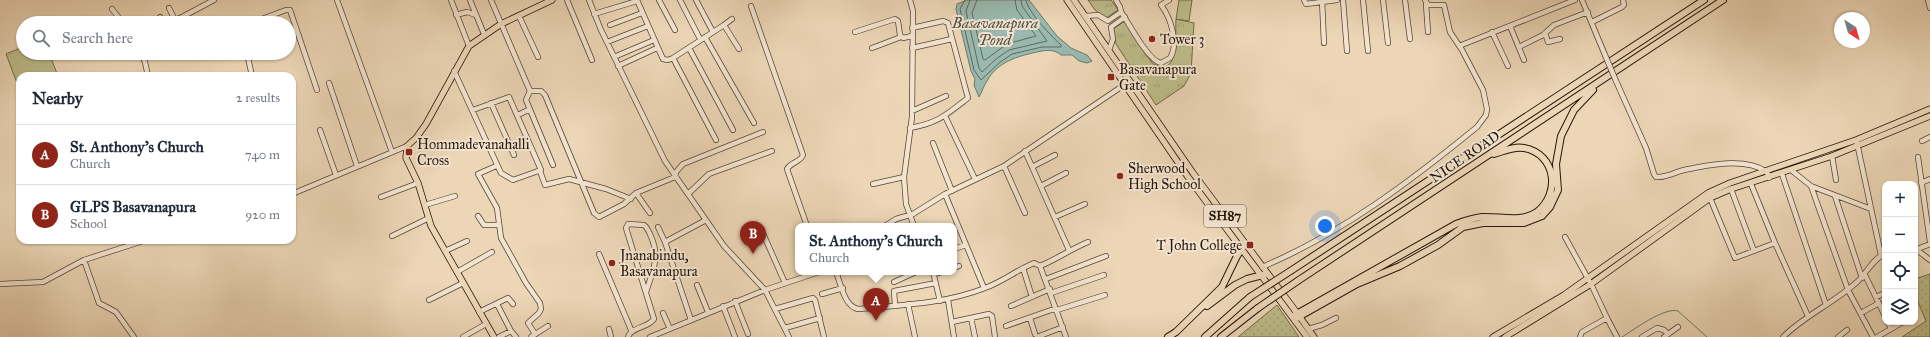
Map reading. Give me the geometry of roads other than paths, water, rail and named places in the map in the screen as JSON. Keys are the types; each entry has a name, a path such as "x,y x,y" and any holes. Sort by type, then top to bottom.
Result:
{"highway":[{"name":"NICE ROAD","path":"1205,337 1250,297 1704,0"},
{"name":"NICE ROAD","path":"1222,337 1258,308 1299,280 1724,0"},
{"path":"1296,316 1357,284 1400,266 1438,245 1463,227 1483,223 1524,223 1536,220 1542,216 1550,207 1558,190 1556,156 1564,127 1582,101 1602,80"},
{"path":"1296,316 1446,228 1482,217 1527,217 1537,212 1551,194 1552,178 1550,168 1540,155 1530,150 1516,148 1485,158"},
{"path":"1177,335 1222,287 1243,246"},
{"path":"1168,337 1177,335 1208,305 1235,285 1247,279 1264,275"}],"main road":[{"path":"494,337 431,226 418,182 406,158 407,146 416,138 426,124 469,46 484,34 501,24 519,16 542,2 552,0"},
{"name":"SH87","path":"1067,0 1127,83 1188,176 1296,316 1314,337"},
{"name":"SH87","path":"1074,0 1109,50 1127,83"},
{"path":"1505,337 1590,281 1710,198 1731,189 1782,174 1832,156 1930,109"},
{"path":"1493,337 1590,281 1708,192 1730,183 1857,143 1930,116"},
{"name":"SH87","path":"1243,246 1262,267 1264,275"},
{"name":"SH87","path":"1296,316 1307,337"}],"street":[{"path":"184,16 214,0"},
{"path":"337,0 392,152"},
{"path":"450,0 469,46"},
{"path":"470,0 484,34"},
{"path":"491,0 530,91 526,100 553,165"},
{"path":"566,0 592,60"},
{"path":"590,0 594,14 618,66 665,161 724,246 765,290 789,337"},
{"path":"659,0 675,30"},
{"path":"680,0 699,37"},
{"path":"696,0 712,32"},
{"path":"910,0 913,11 912,111 904,178 909,215 913,223"},
{"path":"1116,0 1121,12 1154,60 1158,62 1165,61 1172,54 1173,36 1170,19 1161,5 1169,0"},
{"path":"1304,0 1306,4 1337,0"},
{"path":"1343,0 1347,51"},
{"path":"1363,0 1368,51"},
{"path":"1383,0 1388,43"},
{"path":"1405,0 1410,39"},
{"path":"1459,46 1568,1 1575,0"},
{"path":"1583,0 1616,81 1646,148 1654,174 1656,176 1719,163 1749,166 1767,172 1769,178"},
{"path":"1592,22 1622,7 1624,5 1623,0"},
{"path":"1928,0 1930,8"},
{"path":"594,14 637,1 657,48 663,59 668,60 689,48 732,19"},
{"path":"1322,1 1324,43"},
{"path":"1262,267 1332,231 1391,195 1477,127 1487,110 1483,90 1450,32 1444,2 1426,2 1428,32"},
{"path":"750,6 803,155 802,159 788,167 788,171 806,223"},
{"path":"169,8 173,16"},
{"path":"112,9 118,16"},
{"path":"270,16 290,10 292,16"},
{"path":"456,15 467,12 476,15"},
{"path":"1086,16 1098,15 1108,21 1121,12"},
{"path":"1519,47 1536,40 1554,25 1588,12"},
{"path":"610,25 642,13"},
{"path":"519,16 538,57"},
{"path":"1109,50 1113,39 1111,27 1125,17"},
{"path":"855,32 895,19 898,21 901,37"},
{"path":"910,128 928,125 945,116 968,98 948,23 945,21 912,28"},
{"path":"724,25 739,49"},
{"path":"607,42 648,26"},
{"path":"1510,26 1524,60"},
{"path":"296,28 317,90"},
{"path":"1492,32 1508,66"},
{"path":"1545,33 1548,42 1560,39"},
{"path":"872,48 901,37 912,36"},
{"path":"705,37 754,123"},
{"path":"912,48 952,39"},
{"path":"614,57 654,40"},
{"path":"618,66 657,48"},
{"path":"689,48 733,130"},
{"path":"627,51 631,60"},
{"path":"673,58 716,140"},
{"path":"144,60 147,72"},
{"path":"249,60 251,72"},
{"path":"454,71 473,110 496,166 505,177 513,180 540,171"},
{"path":"329,83 357,166"},
{"path":"890,223 896,219 909,215 945,194 1004,166 1127,83"},
{"path":"530,91 541,91 545,95 597,217 605,216 624,204 636,193 676,177"},
{"path":"912,111 946,96"},
{"path":"473,110 509,97 542,168 540,171 545,185 569,179 630,198"},
{"path":"491,103 514,155"},
{"path":"518,115 530,109"},
{"path":"945,116 975,179"},
{"path":"320,130 336,175"},
{"path":"676,177 676,172 683,164 763,132"},
{"path":"1922,141 1930,137"},
{"path":"933,143 952,191"},
{"path":"1857,143 1871,209 1883,253"},
{"path":"296,192 407,146"},
{"path":"688,194 709,174 772,151"},
{"path":"1025,151 1069,250"},
{"path":"1032,167 1055,155"},
{"path":"1832,156 1836,180"},
{"path":"1918,157 1930,243 1918,249"},
{"path":"496,166 478,174 497,208 501,238 526,283 540,303 541,309 539,313 528,323 535,335 541,337"},
{"path":"1004,166 1026,213"},
{"path":"1790,170 1811,186 1871,209"},
{"path":"1040,186 1066,173"},
{"path":"1782,174 1826,305"},
{"path":"873,184 904,178"},
{"path":"1922,183 1930,179"},
{"path":"381,197 418,182"},
{"path":"1751,184 1775,243 1808,316"},
{"path":"1811,186 1848,290 1874,337"},
{"path":"1731,189 1754,251"},
{"path":"636,193 650,213"},
{"path":"945,194 957,223"},
{"path":"425,205 455,196"},
{"path":"1836,196 1864,276 1882,310"},
{"path":"1710,198 1735,258 1775,243"},
{"path":"1055,217 1085,204"},
{"path":"478,216 484,225 499,225"},
{"path":"392,236 429,218"},
{"path":"665,242 706,220"},
{"path":"957,223 984,288"},
{"path":"628,337 632,332 651,323 654,319 626,228 628,224 644,225 655,247 656,258 646,292"},
{"path":"658,227 665,242 691,320"},
{"path":"761,229 786,283"},
{"path":"1565,237 1590,281 1617,337"},
{"path":"445,251 467,241"},
{"path":"1040,266 1062,257 1069,250 1088,242"},
{"path":"0,284 43,282 84,260 134,244"},
{"path":"957,248 966,245"},
{"path":"1918,251 1930,260"},
{"path":"457,272 492,252"},
{"path":"599,254 632,332"},
{"path":"1785,336 1808,316 1848,290 1864,276 1882,255"},
{"path":"1046,279 1106,256"},
{"path":"84,260 99,303 116,312 134,337"},
{"path":"837,275 848,302 852,308 858,309 948,300 984,288 1034,263 1040,266 1046,279 1066,337"},
{"path":"1023,268 1032,297"},
{"path":"650,337 735,301 810,275"},
{"path":"894,282 909,275"},
{"path":"934,275 940,301"},
{"path":"1011,306 1032,297 1104,275"},
{"path":"429,300 463,283"},
{"path":"895,305 894,290 936,283"},
{"path":"697,285 708,312"},
{"path":"822,294 842,288"},
{"path":"1876,297 1882,294"},
{"path":"1006,326 1051,310 1057,310 1105,295"},
{"path":"479,312 509,298 513,304"},
{"path":"775,309 813,298 815,300 824,337"},
{"path":"948,300 954,337"},
{"path":"735,301 748,334"},
{"path":"1861,313 1879,303"},
{"path":"497,304 511,331 516,337"},
{"path":"908,304 915,337"},
{"path":"724,306 735,337"},
{"path":"664,313 670,329"},
{"path":"952,322 991,314 995,337"},
{"path":"785,328 820,318"},
{"path":"971,318 974,337"},
{"path":"1030,318 1036,336 1062,327"},
{"path":"1308,329 1322,325 1336,318"},
{"path":"1580,337 1582,332 1607,318"},
{"path":"463,337 486,324"},
{"path":"1889,325 1891,329"},
{"path":"1877,337 1898,325"},
{"path":"535,335 548,326"},
{"path":"1642,337 1657,328 1664,330 1666,336 1678,327"},
{"path":"609,329 611,337"},
{"path":"1838,337 1847,330"},
{"path":"499,337 511,331"},
{"path":"664,331 666,337"},
{"path":"472,332 474,337"}],"water":[{"name":"Basavanapura Pond","path":"967,0 1029,0 1057,36 1071,48 1087,55 1092,61 1087,63 1079,61 1072,55 1061,55 1050,50 1040,51 1015,58 996,69 991,74 979,97 974,85 975,79 971,71 956,9 957,4"}],"waterway":[{"path":"1622,337 1658,315 1672,311 1678,311 1707,337"}],"place":[{"name":"Tower 3","path":"1152,39"},
{"name":"Basavanapura Gate","path":"1111,77"},
{"name":"Hommadevanahalli Cross","path":"409,152"},
{"name":"Sherwood High School","path":"1120,176"},
{"name":"T John College","path":"1250,245"},
{"name":"GLPS Basavanapura","path":"753,254"},
{"name":"Jnanabindu, Basavanapura","path":"612,263"},
{"name":"St. Anthony's Church","path":"876,321"}]}
